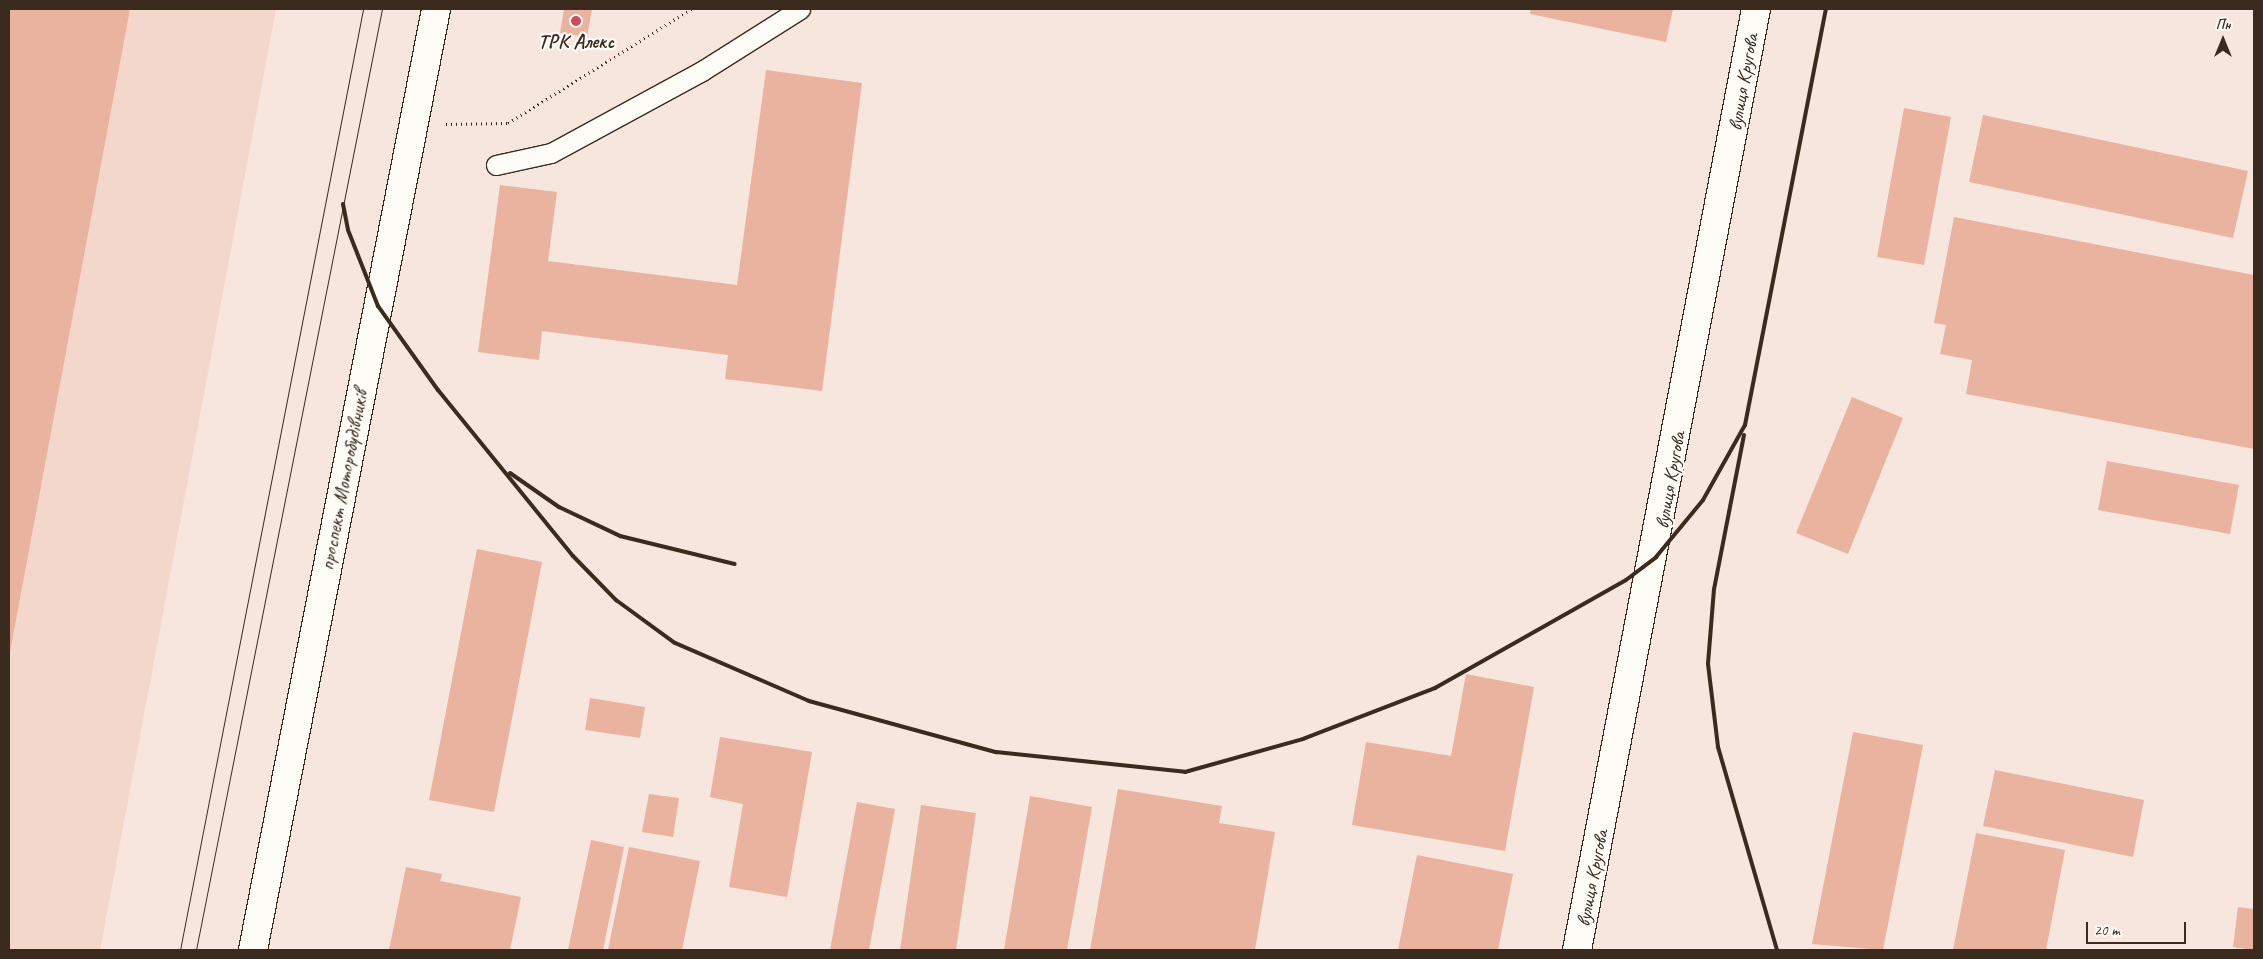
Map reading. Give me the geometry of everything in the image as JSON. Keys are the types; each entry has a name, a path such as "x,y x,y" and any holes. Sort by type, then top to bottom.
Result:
{"main road":[{"name":"проспект Моторобудівників","path":"253,950 436,9"},
{"name":"вулиця Кругова","path":"1578,950 1656,557 1756,9"}],"lane":[{"path":"496,165 551,153 702,71 800,9"}],"path":[{"path":"443,124 508,123 691,9"}],"shaded area":[{"path":"9,9 276,9 100,950 9,950"}],"building":[{"path":"9,9 130,9 10,652 9,652"},
{"name":"ТРК Алекс","path":"564,9 592,9 587,37 560,33"},
{"path":"1531,9 1673,9 1666,42 1530,14"},
{"path":"766,70 862,83 822,391 725,379 728,355 542,331 539,360 478,352 500,185 557,192 548,261 737,285"},
{"path":"1904,108 1951,117 1924,265 1877,257"},
{"path":"1983,115 2248,171 2233,238 1969,182"},
{"path":"1954,217 2254,275 2254,449 1966,394 1972,360 1940,354 1946,325 1934,323"},
{"path":"1852,397 1903,418 1848,554 1796,533"},
{"path":"2107,461 2239,485 2230,534 2098,510"},
{"path":"477,549 542,562 494,812 429,800"},
{"path":"1466,674 1534,687 1505,851 1352,825 1366,742 1451,756"},
{"path":"590,698 645,707 640,738 585,730"},
{"path":"1853,732 1923,745 1883,950 1812,944"},
{"path":"720,737 812,752 787,897 729,887 743,804 710,797"},
{"path":"1995,770 2144,800 2133,857 1983,826"},
{"path":"1118,789 1222,806 1219,823 1275,832 1255,950 1090,950"},
{"path":"649,794 679,798 673,837 642,832"},
{"path":"1030,796 1092,807 1067,950 1004,950"},
{"path":"857,802 895,809 869,950 830,950"},
{"path":"921,805 976,813 956,950 900,950"},
{"path":"1976,833 2065,850 2046,950 1953,950"},
{"path":"591,840 624,847 603,950 568,950"},
{"path":"629,847 700,861 682,950 608,950"},
{"path":"1417,855 1513,874 1498,950 1398,950"},
{"path":"406,867 442,874 440,881 521,897 510,950 389,950"},
{"path":"2238,907 2254,909 2254,950 2233,947"}],"tram line":[{"path":"180,950 363,9"},
{"path":"196,950 382,9"}],"railway":[{"path":"343,204 348,230 378,306 438,390 573,556 616,600 675,643 809,701 996,752 1185,772 1303,739 1435,688 1626,580 1656,557 1703,500 1745,425 1826,9"},
{"path":"1744,435 1714,589 1708,664 1718,747 1777,950"},
{"path":"510,473 559,507 620,536 735,564"}],"place":[{"name":"ТРК Алекс","path":"576,21"}]}
